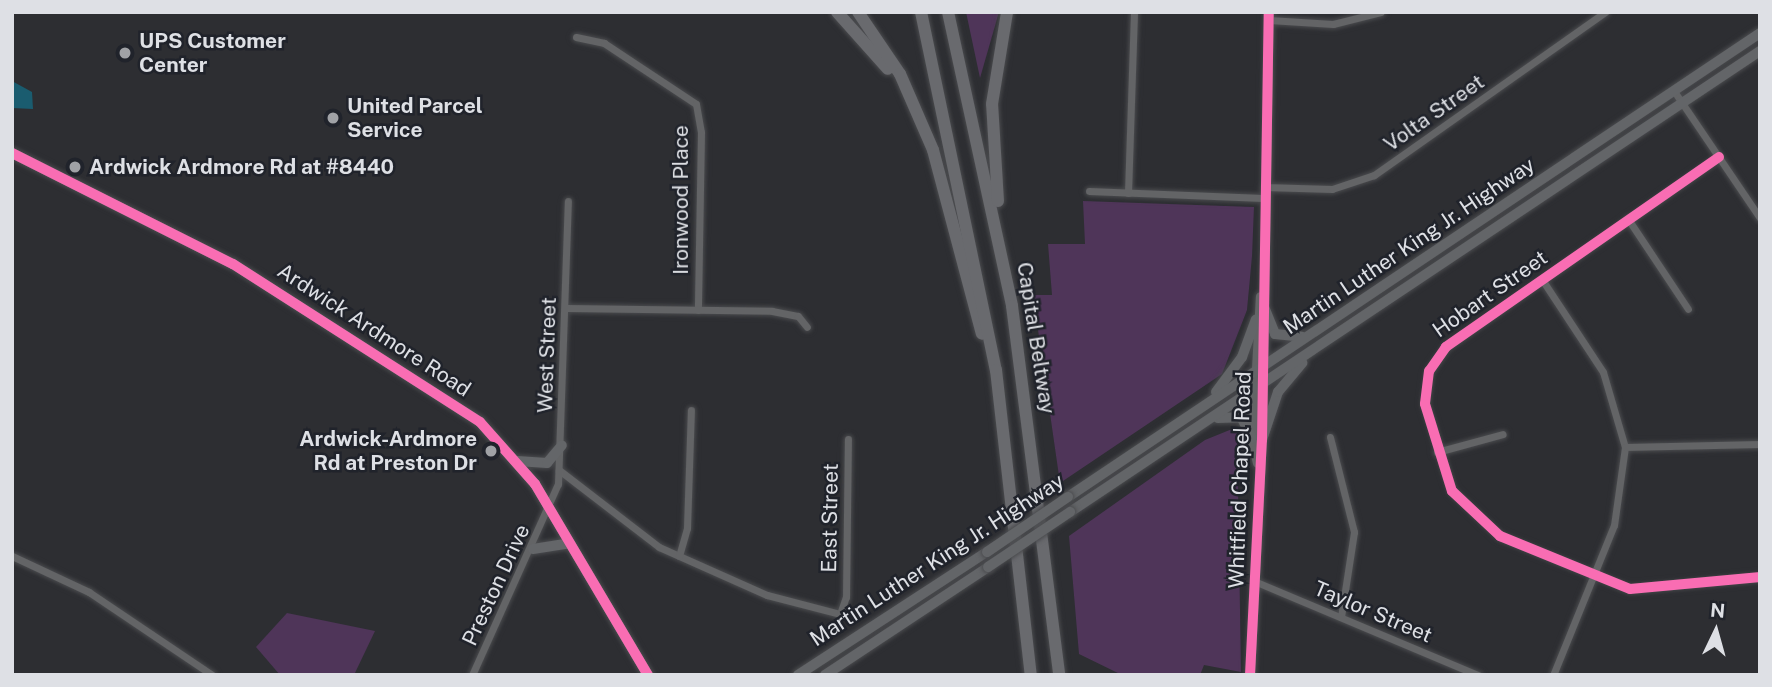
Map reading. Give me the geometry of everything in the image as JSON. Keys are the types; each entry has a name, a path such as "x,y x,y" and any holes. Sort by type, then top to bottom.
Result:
{"highway":[{"path":"836,12 895,79 933,150"},
{"path":"858,12 900,74 933,150 1006,440"},
{"path":"921,12 965,200 1006,440 1031,675"},
{"name":"Capital Beltway","path":"948,12 999,232 1041,500 1059,675"},
{"path":"999,232 992,104 1007,12"}],"main road":[{"name":"Martin Luther King Jr. Highway","path":"798,675 1068,498 1760,33"},
{"name":"Martin Luther King Jr. Highway","path":"825,675 1760,51"},
{"name":"Ardwick Ardmore Road","path":"12,153 233,264 430,384 517,461 550,510 648,675"},
{"path":"1265,309 1281,338 1311,334"},
{"path":"1190,415 1231,376 1256,319"},
{"path":"1197,428 1237,415 1257,439 1284,383 1327,341"},
{"path":"517,461 547,463 562,445"},
{"path":"533,549 570,543"}],"street":[{"path":"1128,193 1134,12"},
{"path":"1269,16 1333,24 1381,12"},
{"name":"Volta Street","path":"1264,187 1332,189 1374,175 1605,12"},
{"name":"Whitfield Chapel Road","path":"1250,675 1258,387 1265,309 1262,287 1263,198 1269,16"},
{"name":"Ironwood Place","path":"576,37 604,43 695,104 701,132 698,310"},
{"path":"1674,91 1760,218"},
{"name":"Hobart Street","path":"1719,157 1454,341 1431,365 1425,404 1437,452 1452,491 1481,523 1593,576 1655,590 1760,577"},
{"path":"1089,191 1263,198"},
{"name":"West Street","path":"550,510 562,445 568,201"},
{"path":"1628,219 1688,309"},
{"path":"1543,281 1603,372 1625,447 1619,509 1553,675"},
{"name":"Whitfield Chapel Road","path":"1259,370 1256,319 1262,287"},
{"path":"567,308 785,313 807,327"},
{"path":"559,470 628,527 679,556 687,528 691,410"},
{"path":"1437,452 1503,434"},
{"path":"1330,438 1354,532 1341,617"},
{"name":"East Street","path":"679,556 767,595 830,613 843,612 846,597 848,439"},
{"path":"1625,447 1760,444"},
{"name":"Preston Drive","path":"472,675 550,510"},
{"path":"12,556 89,592 212,675"},
{"name":"Taylor Street","path":"1254,580 1478,675"}],"shaded area":[{"path":"966,12 999,12 980,78"},
{"path":"1083,201 1254,207 1252,256 1247,310 1222,374 1060,483 1033,295 1052,295 1048,244 1085,244"},
{"path":"1237,427 1241,672 1204,665 1200,675 1122,675 1079,654 1069,536 1205,440"},
{"path":"287,613 375,631 354,675 280,675 256,647"}],"water":[{"path":"12,81 32,92 33,109 12,108"}],"cycle path":[{"path":"1250,675 1262,440 1269,12"},
{"path":"12,153 233,264 480,422 535,484 648,675"},
{"path":"1719,157 1446,347 1429,371 1425,404 1452,491 1500,536 1630,589 1760,577"}],"place":[{"name":"UPS Customer Center","path":"125,53"},
{"name":"United Parcel Service","path":"333,118"},
{"name":"Ardwick Ardmore Rd at #8440","path":"75,167"},
{"name":"Ardwick-Ardmore Rd at Preston Dr","path":"491,451"}]}
